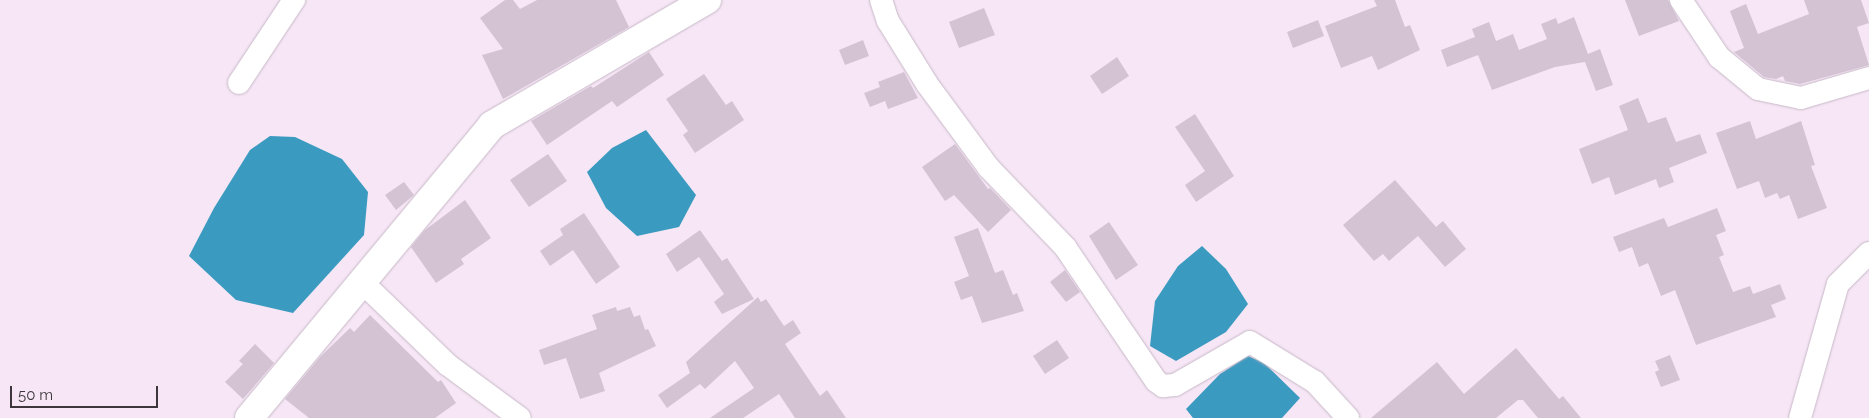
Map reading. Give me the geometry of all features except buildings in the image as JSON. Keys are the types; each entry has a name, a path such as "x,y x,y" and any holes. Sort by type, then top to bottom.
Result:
{"main road":[{"path":"249,418 363,283 492,124 707,0"}],"street":[{"path":"239,83 294,0"},
{"path":"881,0 888,21 927,84 989,168 1065,247 1156,381 1163,386 1175,385 1250,342 1315,382 1348,418"},
{"path":"1680,0 1719,57 1758,89 1801,98 1869,78"},
{"path":"1800,418 1838,284 1869,253"},
{"path":"363,283 448,365 520,418"}],"water":[{"path":"646,130 696,195 679,227 637,236 606,208 587,172 612,148"},
{"path":"270,136 295,137 342,159 368,192 364,235 293,313 236,300 189,256 214,208 250,150"},
{"path":"1202,246 1226,269 1248,304 1226,332 1176,361 1150,346 1155,301 1178,266"},
{"path":"1248,356 1264,363 1300,398 1282,418 1193,418 1186,409 1220,374"}]}
